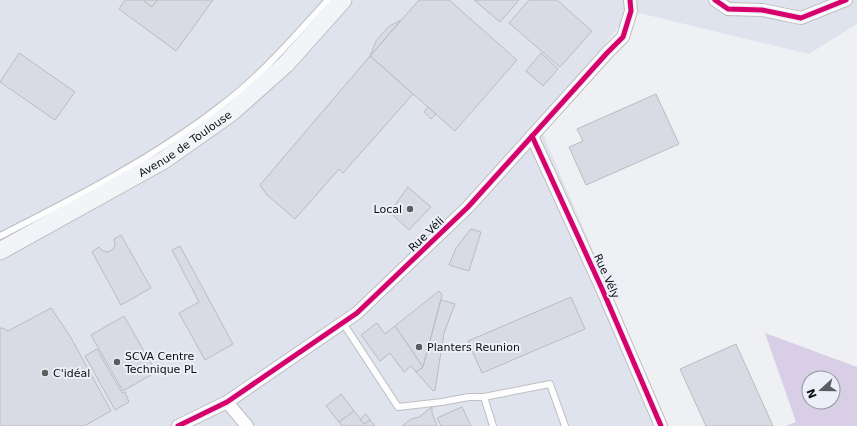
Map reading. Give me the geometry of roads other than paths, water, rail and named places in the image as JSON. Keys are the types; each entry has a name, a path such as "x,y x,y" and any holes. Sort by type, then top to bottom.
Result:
{"main road":[{"name":"Avenue de Toulouse","path":"0,251 164,160 232,112 286,64 337,1"}],"street":[{"name":"Rue Véli","path":"178,426 228,402 357,313 468,207 607,52 623,37 631,11 630,0"},
{"path":"715,0 728,9 762,10 801,18 846,0"},
{"name":"Rue Vély","path":"532,136 603,291 661,426"},
{"path":"228,402 247,426"}],"lane":[{"path":"0,236 158,151 223,105 337,1"},
{"path":"343,323 398,407 469,397 484,397 550,384 565,426"},
{"path":"484,397 493,426"}],"place":[{"name":"Local","path":"410,209"},
{"name":"Planters Reunion","path":"419,347"},
{"name":"SCVA Centre Technique PL","path":"117,362"},
{"name":"C'idéal","path":"45,373"}]}
